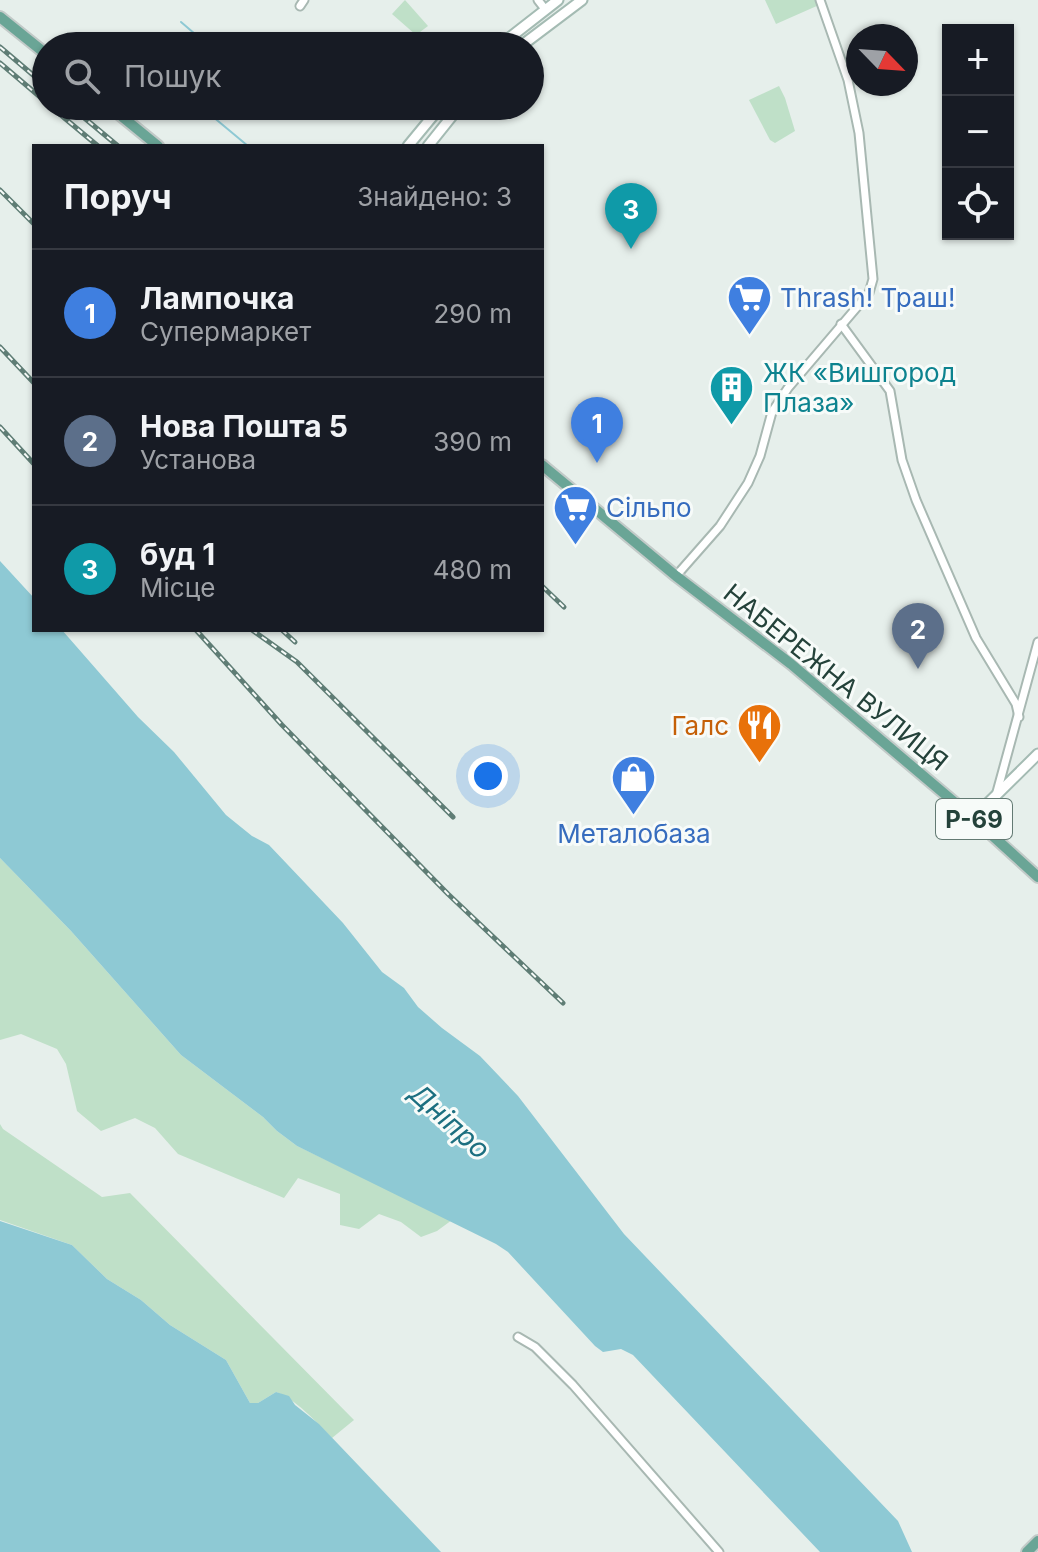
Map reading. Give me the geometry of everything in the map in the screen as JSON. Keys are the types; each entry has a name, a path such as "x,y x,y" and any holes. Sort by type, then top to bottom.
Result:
{"main road":[{"path":"0,17 32,43"},
{"path":"126,120 156,144"},
{"name":"НАБЕРЕЖНА ВУЛИЦЯ","path":"544,467 676,576 791,664 1038,877"},
{"path":"1027,1552 1038,1541"}],"street":[{"path":"538,0 554,20"},
{"path":"516,32 558,0"},
{"path":"539,32 582,0"},
{"path":"676,576 720,526 748,483 760,456 772,412 788,388 869,293 873,279 859,133 848,80 820,0"},
{"path":"410,144 429,120"},
{"path":"430,144 449,120"},
{"path":"841,324 890,391 902,460 916,500 976,638 1016,704 1019,717"},
{"path":"997,792 1038,642"},
{"path":"973,818 1038,754"},
{"path":"518,1337 535,1347 573,1385 719,1552"}],"green space":[{"path":"405,0 428,26 420,32 413,32 392,14"},
{"path":"765,0 817,0 819,5 776,24"},
{"path":"779,86 795,131 775,143 770,140 749,100"},
{"path":"0,858 71,931 181,1055 297,1146 452,1220 437,1231 421,1237 401,1222 379,1214 359,1229 340,1225 340,1194 298,1178 284,1198 178,1154 155,1128 135,1118 101,1131 77,1111 66,1064 57,1049 21,1034 0,1040"},
{"path":"0,1124 102,1197 130,1193 354,1420 332,1438 298,1405 276,1392 258,1403 250,1403 226,1360 170,1325 141,1300 107,1279 72,1245 0,1220"}],"water":[{"name":"Дніпро","path":"0,561 32,596 32,632 64,632 138,717 174,752 226,815 269,845 343,923 382,972 404,988 418,1007 442,1028 480,1056 518,1096 624,1234 898,1521 912,1552 820,1552 633,1355 621,1349 603,1352 595,1346 508,1252 297,1146 181,1055 71,931 0,858"},
{"path":"0,1221 72,1245 107,1279 141,1300 170,1325 226,1360 250,1403 258,1403 276,1392 289,1396 441,1552 0,1552"}],"waterway":[{"path":"181,22 193,32"},
{"path":"217,120 246,144"}],"railway":[{"path":"0,47 32,74"},
{"path":"0,63 32,90"},
{"path":"67,120 96,144"},
{"path":"87,120 116,144"},
{"path":"0,190 32,222"},
{"path":"0,347 32,381"},
{"path":"0,427 32,462"},
{"path":"544,588 564,607"},
{"path":"198,632 282,725 448,894 563,1003"},
{"path":"255,632 297,662 453,817"},
{"path":"284,632 295,642"}],"place":[{"name":"буд 1","path":"631,249"},
{"name":"Thrash! Траш!","path":"749,336"},
{"name":"ЖК «Вишгород Плаза»","path":"732,426"},
{"name":"Лампочка","path":"597,463"},
{"name":"Сільпо","path":"575,546"},
{"name":"Нова Пошта 5","path":"918,669"},
{"name":"Галс","path":"760,764"},
{"name":"Металобаза","path":"634,817"}]}
